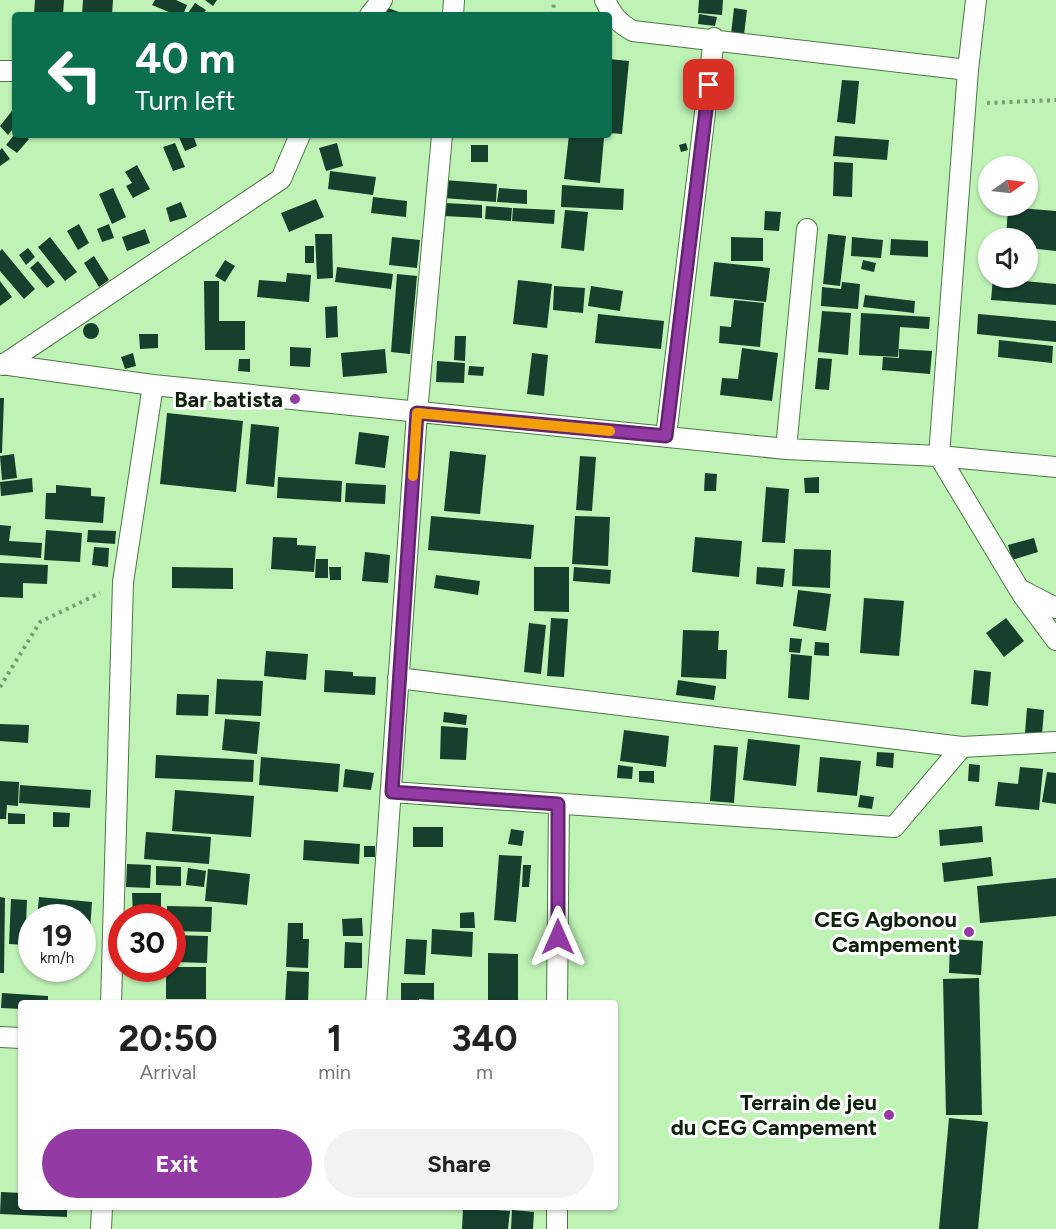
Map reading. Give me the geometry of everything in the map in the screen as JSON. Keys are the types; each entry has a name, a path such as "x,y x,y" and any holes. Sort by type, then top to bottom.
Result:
{"street":[{"path":"372,12 382,0"},
{"path":"976,0 968,70 939,456 1019,589 1056,640"},
{"path":"612,16 623,26 633,30 968,70"},
{"path":"666,436 714,38"},
{"path":"1,365 281,179 299,138"},
{"path":"376,1000 417,413 442,138"},
{"path":"786,449 807,229"},
{"path":"1,365 153,385 786,449 939,456 1056,467"},
{"path":"111,1000 123,582 153,385"},
{"path":"1019,589 1056,608"},
{"path":"398,678 962,747 1056,742"},
{"path":"392,792 894,827 962,747"},
{"path":"557,1000 558,804"},
{"path":"0,1037 18,1038"},
{"path":"101,1229 102,1210"},
{"path":"557,1210 557,1229"}],"path":[{"path":"966,103 1056,100"},
{"path":"0,687 40,621 123,582"}],"building":[{"path":"35,0 64,0 63,12 34,12"},
{"path":"83,0 113,0 112,12 82,12"},
{"path":"155,0 176,0 187,5 184,12 169,12 152,5"},
{"path":"205,0 217,0 213,6"},
{"path":"699,0 723,0 722,15 698,13"},
{"path":"195,3 206,10 204,12 189,12"},
{"path":"388,8 399,12 387,12"},
{"path":"734,8 747,10 744,35 731,34"},
{"path":"699,14 717,17 715,26 698,24"},
{"path":"612,59 629,61 622,134 612,133"},
{"path":"842,80 859,81 855,124 837,122"},
{"path":"12,111 12,130 8,135 0,126"},
{"path":"835,136 889,140 887,160 833,156"},
{"path":"12,138 29,139 17,153 6,145"},
{"path":"179,138 194,138 197,146 185,151"},
{"path":"569,138 604,138 600,183 564,179"},
{"path":"175,143 185,167 173,171 163,147"},
{"path":"337,143 343,166 326,171 319,148"},
{"path":"686,143 688,150 681,152 679,145"},
{"path":"471,145 488,145 488,162 471,162"},
{"path":"2,148 10,159 0,166 0,150"},
{"path":"834,162 853,163 852,197 833,196"},
{"path":"137,165 150,189 133,198 126,186 132,183 125,172"},
{"path":"330,171 376,177 373,195 328,189"},
{"path":"444,180 497,184 496,202 443,198"},
{"path":"562,185 624,189 623,210 561,207"},
{"path":"113,188 126,217 112,224 99,194"},
{"path":"499,188 527,190 527,204 497,202"},
{"path":"373,197 407,201 406,217 371,213"},
{"path":"316,199 324,217 289,232 281,213"},
{"path":"181,202 187,217 170,222 166,208"},
{"path":"445,203 482,205 482,218 444,216"},
{"path":"486,206 512,208 511,221 485,219"},
{"path":"513,208 555,210 554,224 512,221"},
{"path":"565,210 588,212 584,251 561,248"},
{"path":"1038,210 1056,211 1056,251 1038,249 1038,228 1007,228 1007,216 1038,216"},
{"path":"765,211 781,212 779,231 764,230"},
{"path":"79,224 89,243 78,250 67,231"},
{"path":"109,224 114,238 102,242 97,229"},
{"path":"145,229 150,243 127,251 122,237"},
{"path":"315,234 332,234 333,278 317,279"},
{"path":"828,234 846,236 840,286 823,284"},
{"path":"50,237 77,272 65,281 38,247"},
{"path":"392,237 420,240 417,268 389,265"},
{"path":"731,237 763,238 763,261 731,261"},
{"path":"852,237 883,240 881,258 851,256"},
{"path":"891,239 928,241 928,257 890,255"},
{"path":"305,246 314,246 314,263 305,263"},
{"path":"28,248 35,257 26,265 19,255"},
{"path":"2,249 35,289 24,299 0,271 0,251"},
{"path":"94,256 109,280 99,287 84,263"},
{"path":"225,260 235,266 225,282 215,276"},
{"path":"863,260 876,263 874,272 861,269"},
{"path":"38,261 55,282 47,288 30,268"},
{"path":"714,262 770,268 766,302 710,296"},
{"path":"337,267 393,274 391,289 335,282"},
{"path":"287,273 311,275 309,302 257,297 259,280 286,282"},
{"path":"397,274 417,276 410,354 391,352"},
{"path":"518,280 552,284 547,328 513,324"},
{"path":"0,281 12,297 0,306"},
{"path":"204,281 219,281 219,321 245,321 245,350 205,350"},
{"path":"842,282 860,284 858,309 821,306 822,287 841,289"},
{"path":"1038,282 1056,284 1056,305 991,300 992,288 1038,288"},
{"path":"554,286 585,288 583,313 553,310"},
{"path":"591,286 623,291 620,311 588,306"},
{"path":"865,295 915,301 914,313 863,307"},
{"path":"734,300 764,303 760,347 719,343 720,326 731,327"},
{"path":"337,306 338,337 326,338 325,307"},
{"path":"822,311 851,313 848,355 818,352"},
{"path":"861,313 930,317 929,329 900,327 898,357 859,355"},
{"path":"598,314 664,321 661,349 595,343"},
{"path":"978,314 1056,321 1056,342 977,334"},
{"path":"88,323 94,323 99,331 97,337 88,339 83,334 83,328"},
{"path":"139,334 158,334 158,348 140,349"},
{"path":"455,336 466,336 465,361 454,360"},
{"path":"999,340 1053,346 1052,363 998,357"},
{"path":"290,347 311,348 310,367 290,366"},
{"path":"742,348 778,353 772,401 720,395 722,378 738,379"},
{"path":"385,349 387,373 343,377 341,353"},
{"path":"899,349 932,351 930,374 882,370 883,357 899,358"},
{"path":"133,353 136,366 125,369 121,357"},
{"path":"532,353 548,355 544,396 527,394"},
{"path":"818,358 832,359 829,390 815,389"},
{"path":"239,359 250,359 250,372 238,371"},
{"path":"437,361 465,363 464,383 436,382"},
{"path":"469,366 484,367 483,376 468,375"},
{"path":"0,398 4,398 2,453 0,453"},
{"path":"167,413 243,421 236,492 160,484"},
{"path":"251,424 279,427 274,487 246,484"},
{"path":"359,432 389,436 385,468 355,464"},
{"path":"450,451 486,455 480,514 444,511"},
{"path":"14,454 17,478 2,480 0,456"},
{"path":"580,456 596,457 592,511 576,510"},
{"path":"705,473 717,474 716,491 704,491"},
{"path":"278,477 342,481 341,502 277,498"},
{"path":"819,477 819,493 805,493 804,478"},
{"path":"32,478 33,492 1,496 0,482"},
{"path":"346,483 386,485 385,504 345,502"},
{"path":"56,485 91,488 91,496 105,497 103,523 45,519 46,493 56,493"},
{"path":"766,487 789,489 785,543 762,542"},
{"path":"431,516 534,525 531,559 428,550"},
{"path":"575,516 610,517 608,566 572,564"},
{"path":"0,525 11,526 9,541 42,543 41,558 0,555"},
{"path":"46,530 82,533 80,562 44,560"},
{"path":"88,530 116,531 115,544 87,542"},
{"path":"273,537 297,538 297,545 316,546 314,572 271,569"},
{"path":"695,537 742,541 739,577 692,572"},
{"path":"1034,538 1038,552 1012,560 1008,545"},
{"path":"94,547 109,548 108,567 92,565"},
{"path":"794,549 831,550 830,588 792,586"},
{"path":"365,552 390,555 388,583 362,581"},
{"path":"316,559 328,559 328,578 315,578"},
{"path":"0,563 48,565 47,584 23,583 23,598 0,597"},
{"path":"172,567 233,568 233,589 172,588"},
{"path":"329,567 341,567 341,580 330,580"},
{"path":"534,567 569,567 569,612 534,611"},
{"path":"574,567 611,570 610,584 573,581"},
{"path":"757,567 785,569 783,587 756,584"},
{"path":"436,575 480,581 478,595 434,588"},
{"path":"798,590 831,594 826,631 793,626"},
{"path":"864,598 904,601 899,656 860,653"},
{"path":"551,618 568,619 564,677 547,676"},
{"path":"1006,618 1024,641 1004,657 986,633"},
{"path":"529,623 546,625 541,674 524,672"},
{"path":"683,630 719,631 718,650 727,650 726,679 681,677"},
{"path":"790,638 802,639 800,653 789,652"},
{"path":"815,642 829,643 829,656 814,655"},
{"path":"266,651 308,654 306,680 264,676"},
{"path":"791,654 812,656 809,700 788,698"},
{"path":"325,670 353,672 353,676 376,677 375,695 324,692"},
{"path":"974,670 991,672 988,706 971,704"},
{"path":"217,679 263,681 261,716 215,714"},
{"path":"678,680 716,686 714,700 676,695"},
{"path":"177,694 209,695 208,716 176,715"},
{"path":"1027,708 1044,710 1042,735 1025,733"},
{"path":"444,712 467,715 466,725 443,722"},
{"path":"225,719 260,722 257,754 222,750"},
{"path":"0,724 29,725 28,743 0,741"},
{"path":"441,726 468,728 466,760 440,759"},
{"path":"624,730 669,736 666,767 620,761"},
{"path":"748,739 800,745 796,786 743,780"},
{"path":"714,745 738,747 734,803 710,801"},
{"path":"877,752 894,753 893,768 876,766"},
{"path":"156,755 254,760 253,782 155,778"},
{"path":"261,757 340,764 338,792 259,785"},
{"path":"820,757 861,761 857,796 817,792"},
{"path":"969,764 980,765 979,782 968,781"},
{"path":"618,765 633,767 632,779 617,778"},
{"path":"1020,767 1043,769 1039,810 995,806 998,782 1018,784"},
{"path":"345,769 374,773 371,790 343,787"},
{"path":"639,771 654,771 654,783 639,782"},
{"path":"1047,772 1056,773 1056,804 1042,802"},
{"path":"0,781 19,782 18,806 7,805 6,819 0,819"},
{"path":"20,785 91,790 90,808 19,803"},
{"path":"175,790 254,796 251,837 172,831"},
{"path":"860,795 874,797 872,809 858,807"},
{"path":"53,812 70,813 69,827 53,827"},
{"path":"8,813 25,814 25,824 8,824"},
{"path":"982,826 983,842 940,846 939,830"},
{"path":"413,827 443,827 443,847 413,847"},
{"path":"511,829 524,831 522,846 508,844"},
{"path":"146,832 211,837 209,864 144,859"},
{"path":"304,840 360,844 359,864 303,860"},
{"path":"364,846 375,846 375,857 364,857"},
{"path":"499,855 522,856 516,922 494,920"},
{"path":"991,857 993,876 944,882 942,863"},
{"path":"127,864 151,865 150,888 126,887"},
{"path":"523,865 531,865 529,887 522,887"},
{"path":"156,866 181,867 181,886 156,885"},
{"path":"188,868 206,871 204,887 186,885"},
{"path":"208,869 250,874 247,905 205,901"},
{"path":"1056,878 1056,916 980,923 977,886"},
{"path":"132,893 161,893 161,904 132,904"},
{"path":"0,897 5,898 4,973 0,973"},
{"path":"39,897 92,902 92,904 38,904"},
{"path":"11,899 27,900 27,904 18,904 18,945 9,944"},
{"path":"186,906 212,907 211,932 186,931"},
{"path":"474,912 475,928 460,928 460,913"},
{"path":"362,918 363,936 343,936 342,919"},
{"path":"288,923 303,923 303,939 309,939 308,968 286,967"},
{"path":"432,929 473,932 472,957 431,954"},
{"path":"186,935 208,936 207,963 186,962"},
{"path":"406,939 427,940 425,975 404,974"},
{"path":"950,939 983,941 981,975 949,973"},
{"path":"345,942 362,943 362,968 344,968"},
{"path":"488,953 518,954 518,1000 488,1000"},
{"path":"186,967 206,967 206,999 166,999 166,982 186,982"},
{"path":"287,971 309,972 308,1000 285,1000"},
{"path":"979,978 982,1115 946,1115 943,979"},
{"path":"401,983 434,983 434,1000 401,1000"},
{"path":"2,993 48,996 48,1000 18,1000 18,1009 1,1008"},
{"path":"949,1118 988,1122 978,1229 939,1229"},
{"path":"1,1192 18,1193 18,1210 67,1210 67,1217 0,1214"},
{"path":"463,1210 510,1211 508,1229 462,1229"},
{"path":"512,1210 534,1212 533,1229 511,1229"}],"slow traffic":[{"path":"413,476 417,413 610,431"}],"place":[{"name":"Bar batista","path":"295,399"},
{"name":"CEG Agbonou Campement","path":"969,932"},
{"name":"Terrain de jeu du CEG Campement","path":"889,1115"}],"route":[{"path":"558,937 558,804 392,792 417,413 666,436 709,85"}]}
